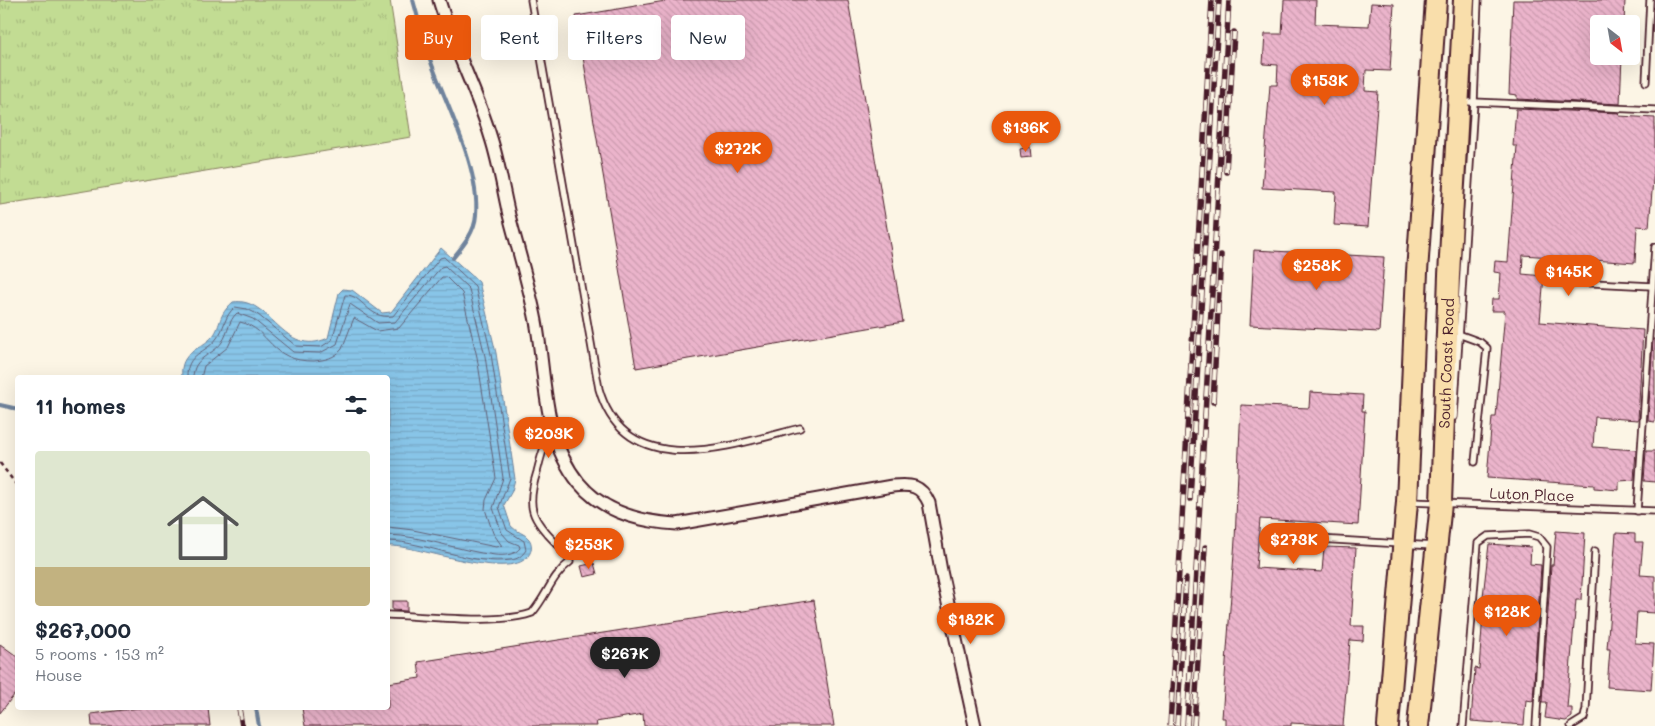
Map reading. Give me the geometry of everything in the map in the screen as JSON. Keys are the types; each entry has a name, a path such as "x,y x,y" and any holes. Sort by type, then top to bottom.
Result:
{"highway":[{"path":"1388,726 1407,502 1417,272 1436,0"},
{"name":"South Coast Road","path":"1418,726 1436,546 1444,503 1449,275 1467,102 1464,0"},
{"path":"1417,272 1449,275"},
{"path":"1390,700 1420,703"}],"street":[{"path":"439,0 449,34 491,137 536,321 554,433 563,458 579,482 595,498 632,518 653,523 677,524 892,486 909,484 918,487 925,493 929,503 941,570 975,726"}],"lane":[{"path":"532,0 599,390 604,406 612,419 623,431 643,442 659,449 682,452 726,446 800,428"},
{"path":"1453,427 1460,335 1467,102 1478,0"},
{"path":"1646,82 1650,0"},
{"path":"1467,102 1655,110"},
{"path":"1637,511 1655,247"},
{"path":"1553,281 1652,286"},
{"path":"1460,335 1480,342 1487,348 1476,462"},
{"path":"390,614 500,618 522,617 532,613 560,570 570,562 568,554 540,528 535,519 530,501 546,442 554,433"},
{"path":"1444,503 1450,475"},
{"name":"Luton Place","path":"1407,502 1655,511"},
{"path":"1463,726 1478,543 1488,536 1529,534 1540,537 1547,547 1536,726"},
{"path":"1286,536 1436,546"},
{"path":"1571,726 1584,718 1586,709 1595,551"}],"path":[{"path":"0,463 15,484"}],"green space":[{"path":"0,0 390,0 411,137 0,205"}],"water":[{"path":"441,248 479,282 496,353 515,479 512,491 504,505 511,526 527,537 531,544 530,553 521,562 506,565 486,564 390,546 390,375 182,375 182,368 187,356 213,336 224,312 233,302 246,303 258,308 288,334 300,340 313,342 328,338 339,293 343,289 352,290 382,313 391,312"}],"building":[{"path":"671,0 848,0 903,322 636,368 584,60 661,60 661,15 582,15"},
{"path":"1284,0 1316,0 1315,24 1369,26 1371,3 1394,4 1390,71 1366,70 1365,91 1378,92 1368,227 1334,225 1336,192 1262,188 1270,85 1277,85 1278,65 1263,64 1265,34 1282,34"},
{"path":"1513,0 1625,0 1624,15 1590,15 1590,65 1622,65 1620,104 1517,99 1517,95 1509,94"},
{"path":"1516,109 1620,113 1619,116 1655,118 1655,156 1649,227 1637,226 1635,263 1523,255 1522,274 1544,276 1540,322 1643,330 1638,420 1595,417 1593,447 1636,450 1634,480 1619,481 1619,490 1594,488 1594,485 1487,478 1492,417 1496,417 1505,311 1491,311 1492,299 1499,299 1501,273 1494,272 1495,261 1508,262 1517,146 1513,146"},
{"path":"1030,147 1031,157 1021,158 1020,149"},
{"path":"1254,250 1384,257 1379,332 1250,325"},
{"path":"1653,339 1655,339 1655,422 1648,421"},
{"path":"1310,392 1363,395 1362,411 1365,411 1358,525 1260,519 1256,568 1322,572 1324,547 1356,548 1351,626 1364,626 1363,641 1350,640 1343,726 1291,723 1291,726 1225,726 1225,718 1222,718 1235,540 1241,405 1309,408"},
{"path":"1646,451 1655,451 1655,482 1644,481"},
{"path":"1556,531 1585,533 1581,600 1576,600 1567,708 1572,708 1572,717 1566,721 1545,718 1547,702 1542,702 1551,565 1553,565"},
{"path":"1616,533 1635,534 1635,542 1643,542 1640,575 1655,576 1655,613 1637,612 1635,643 1654,644 1651,690 1607,687 1610,649 1607,649"},
{"path":"1489,544 1531,547 1530,564 1541,565 1533,701 1526,700 1524,725 1471,721 1475,668 1479,669 1483,614 1481,614"},
{"path":"594,563 597,574 584,577 581,566"},
{"path":"814,600 834,726 644,726 643,714 596,722 597,726 305,726 302,710 390,710 390,683 420,678 418,662"},
{"path":"392,601 407,601 407,611 392,610"},
{"path":"0,644 15,655 15,694 0,713"},
{"path":"123,710 208,710 210,726 92,726 91,714"}],"waterway":[{"path":"413,0 431,62 468,158 476,197 476,215 473,227 461,249 453,258"},
{"path":"0,405 15,408"},
{"path":"256,710 259,726"}],"railway":[{"path":"1170,726 1212,0"},
{"path":"1190,499 1219,0"},
{"path":"1187,726 1229,0"},
{"path":"1226,172 1234,32"},
{"path":"1213,402 1221,255"},
{"path":"1194,726 1205,547"},
{"path":"1177,726 1186,579"},
{"path":"239,710 242,726"}]}
